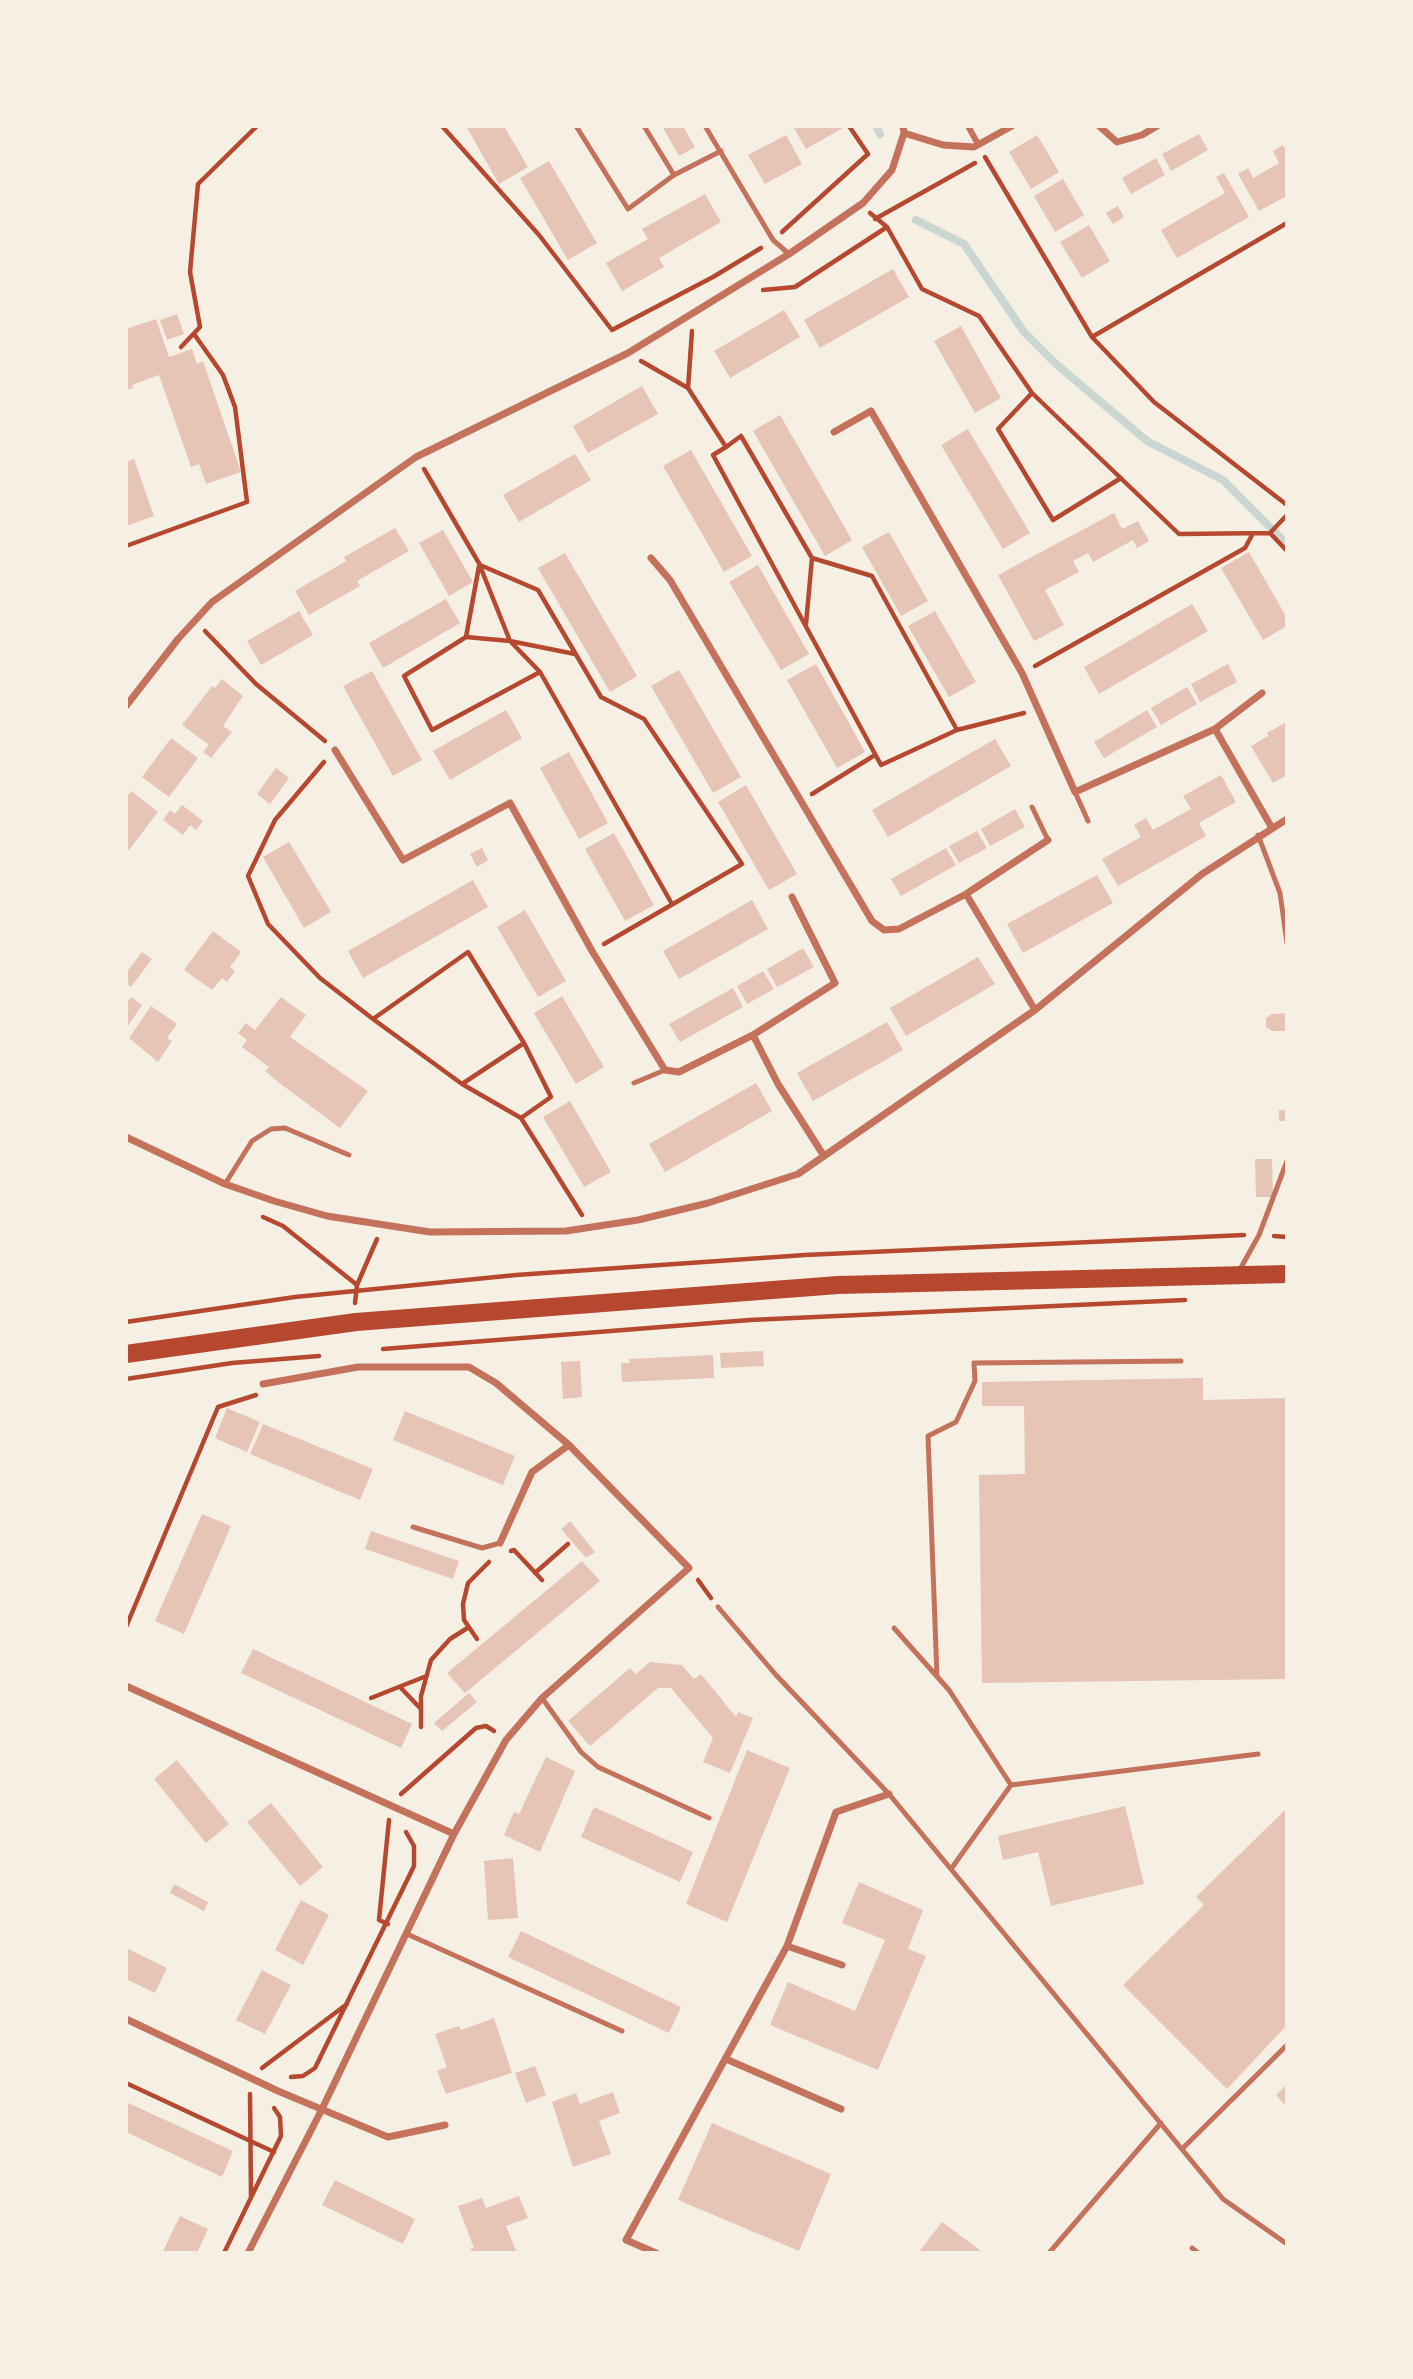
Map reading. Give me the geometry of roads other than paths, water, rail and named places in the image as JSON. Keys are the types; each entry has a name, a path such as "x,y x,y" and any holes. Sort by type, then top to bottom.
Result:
{"highway":[{"path":"126,1354 356,1322 838,1285 1287,1274"}],"street":[{"path":"968,126 978,144"},
{"path":"126,706 212,602 416,457 628,353 789,254 863,203 892,170 904,129 943,145 974,147 1012,126"},
{"path":"1100,126 1117,142 1142,135 1157,126"},
{"path":"834,432 871,411 1022,673 1075,792 1215,729 1262,693"},
{"path":"651,558 677,590 872,921 884,930 900,929 966,894 1048,839"},
{"path":"1215,729 1272,828"},
{"path":"335,750 403,860 510,803 592,951 665,1070 679,1072 753,1034 835,984 792,897"},
{"path":"126,1137 225,1184 327,1216 430,1232 481,1234 590,1228 708,1203 798,1174 1035,1010 1202,874 1258,835 1287,819"},
{"path":"966,894 1035,1010"},
{"path":"753,1034 778,1084 824,1156"},
{"path":"248,2253 321,2111 454,1834 506,1740 541,1698 689,1568 569,1445 496,1383 469,1367 358,1367 262,1384"},
{"path":"500,1543 532,1472 569,1445"},
{"path":"126,1686 454,1834"},
{"path":"656,2253 626,2240 787,1945 836,1812 889,1794"},
{"path":"787,1945 842,1965"},
{"path":"126,2019 321,2111 388,2137 445,2124"},
{"path":"726,2059 841,2109"}],"lane":[{"path":"576,126 628,209 674,175 721,151"},
{"path":"644,126 674,175"},
{"path":"705,126 773,240 789,254"},
{"path":"1075,792 1088,821"},
{"path":"1032,807 1048,839"},
{"path":"1258,835 1280,893 1287,943"},
{"path":"634,1083 665,1070"},
{"path":"225,1184 252,1141 271,1129 285,1128 349,1155"},
{"path":"1236,1276 1259,1236 1287,1161"},
{"path":"937,1676 928,1436 956,1422 975,1381 974,1363 1181,1361"},
{"path":"413,1527 482,1548 500,1543"},
{"path":"718,1607 776,1675 889,1794 1223,2199 1287,2244"},
{"path":"894,1628 937,1676 1011,1785"},
{"path":"541,1698 582,1752 598,1767 709,1818"},
{"path":"951,1869 1011,1785 1258,1754"},
{"path":"407,1934 622,2031"},
{"path":"1182,2149 1287,2045"},
{"path":"1049,2253 1161,2123"},
{"path":"1192,2248 1198,2253"}],"waterway":[{"path":"876,126 880,134"},
{"path":"916,220 964,244 1024,332 1056,364 1147,441 1223,480 1287,544"}]}
